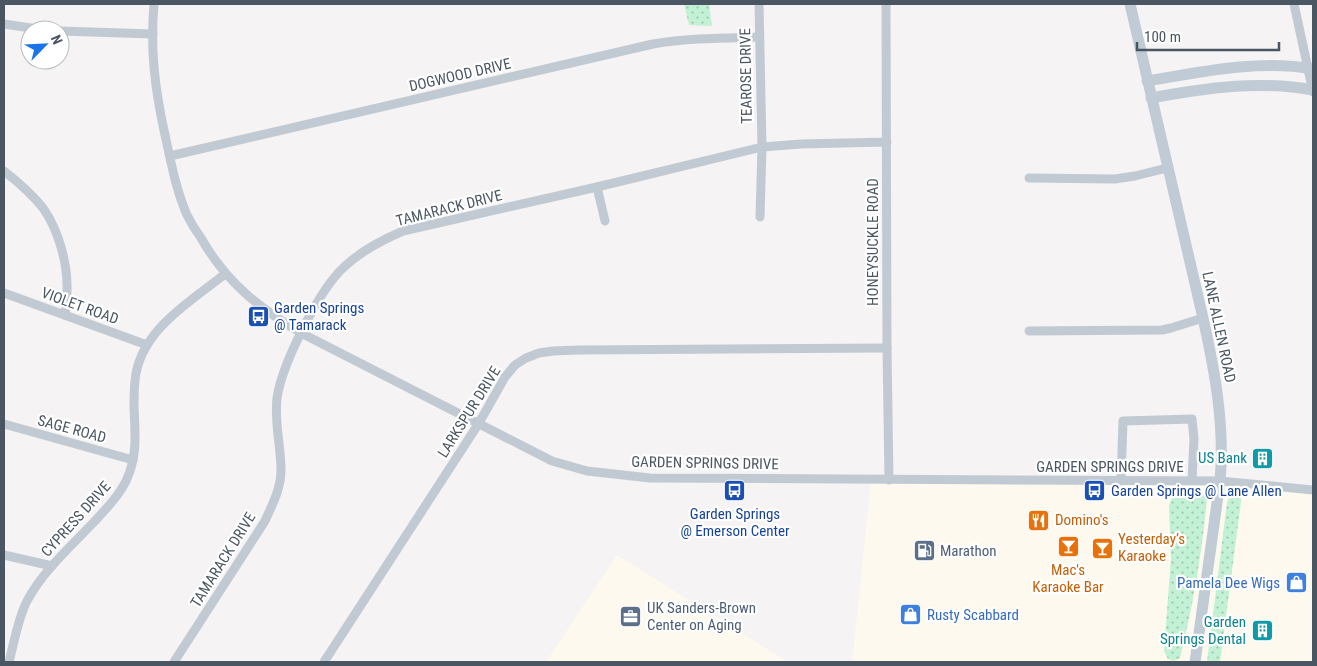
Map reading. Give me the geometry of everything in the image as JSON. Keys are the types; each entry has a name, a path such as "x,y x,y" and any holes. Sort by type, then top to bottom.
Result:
{"main road":[{"name":"LANE ALLEN ROAD","path":"1130,4 1203,318 1218,397 1222,458 1195,662"},
{"path":"1147,81 1226,68 1268,66 1311,68"},
{"path":"1151,98 1201,89 1239,85 1294,87 1313,91"}],"street":[{"name":"GARDEN SPRINGS DRIVE","path":"154,4 153,62 155,84 176,184 188,217 205,246 225,274 264,310 301,333 479,422 552,461 587,471 666,479 1220,481 1313,490"},
{"name":"TEAROSE DRIVE","path":"759,4 762,147 760,216"},
{"name":"HONEYSUCKLE ROAD","path":"886,4 889,480"},
{"path":"1294,4 1311,68 1313,91"},
{"path":"4,24 20,26"},
{"path":"70,31 153,34"},
{"name":"DOGWOOD DRIVE","path":"170,156 653,44 684,39 759,37"},
{"name":"TAMARACK DRIVE","path":"174,662 264,521 275,498 281,471 276,412 283,372 301,333 333,278 364,251 403,231 762,147 886,142"},
{"path":"1029,178 1116,179 1167,168"},
{"path":"4,171 42,207 56,233 65,266 67,290 65,315"},
{"path":"597,187 605,221"},
{"name":"CYPRESS DRIVE","path":"9,662 26,602 52,566 112,502 126,482 133,460 136,436 135,379 146,345 176,312 225,274"},
{"name":"VIOLET ROAD","path":"4,292 146,345"},
{"path":"1029,331 1162,330 1203,318"},
{"name":"LARKSPUR DRIVE","path":"324,662 479,422 505,377 526,358 539,353 579,350 887,348"},
{"path":"1121,481 1123,420 1192,419 1194,439 1192,481"},
{"name":"SAGE ROAD","path":"4,424 133,460"},
{"path":"4,555 52,566"}],"shaded area":[{"path":"871,480 1220,481 1313,490 1313,662 852,662"},
{"path":"617,555 788,662 546,662"}],"green space":[{"path":"684,4 709,4 712,26 689,25"},
{"path":"1236,490 1242,494 1220,662 1207,662 1227,503 1231,493"},
{"path":"1183,491 1201,491 1207,499 1200,559 1189,619 1180,658 1174,661 1168,659 1164,651 1171,557 1169,505 1173,496"}],"place":[{"name":"Garden Springs @ Tamarack","path":"258,317"},
{"name":"US Bank","path":"1263,458"},
{"name":"Garden Springs @ Emerson Center","path":"735,491"},
{"name":"Garden Springs @ Lane Allen","path":"1095,491"},
{"name":"Domino's","path":"1039,520"},
{"name":"Mac's Karaoke Bar","path":"1068,547"},
{"name":"Yesterday’s Karaoke","path":"1102,548"},
{"name":"Marathon","path":"924,551"},
{"name":"Pamela Dee Wigs","path":"1296,583"},
{"name":"Rusty Scabbard","path":"911,615"},
{"name":"UK Sanders-Brown Center on Aging","path":"631,617"},
{"name":"Garden Springs Dental","path":"1262,631"}]}
